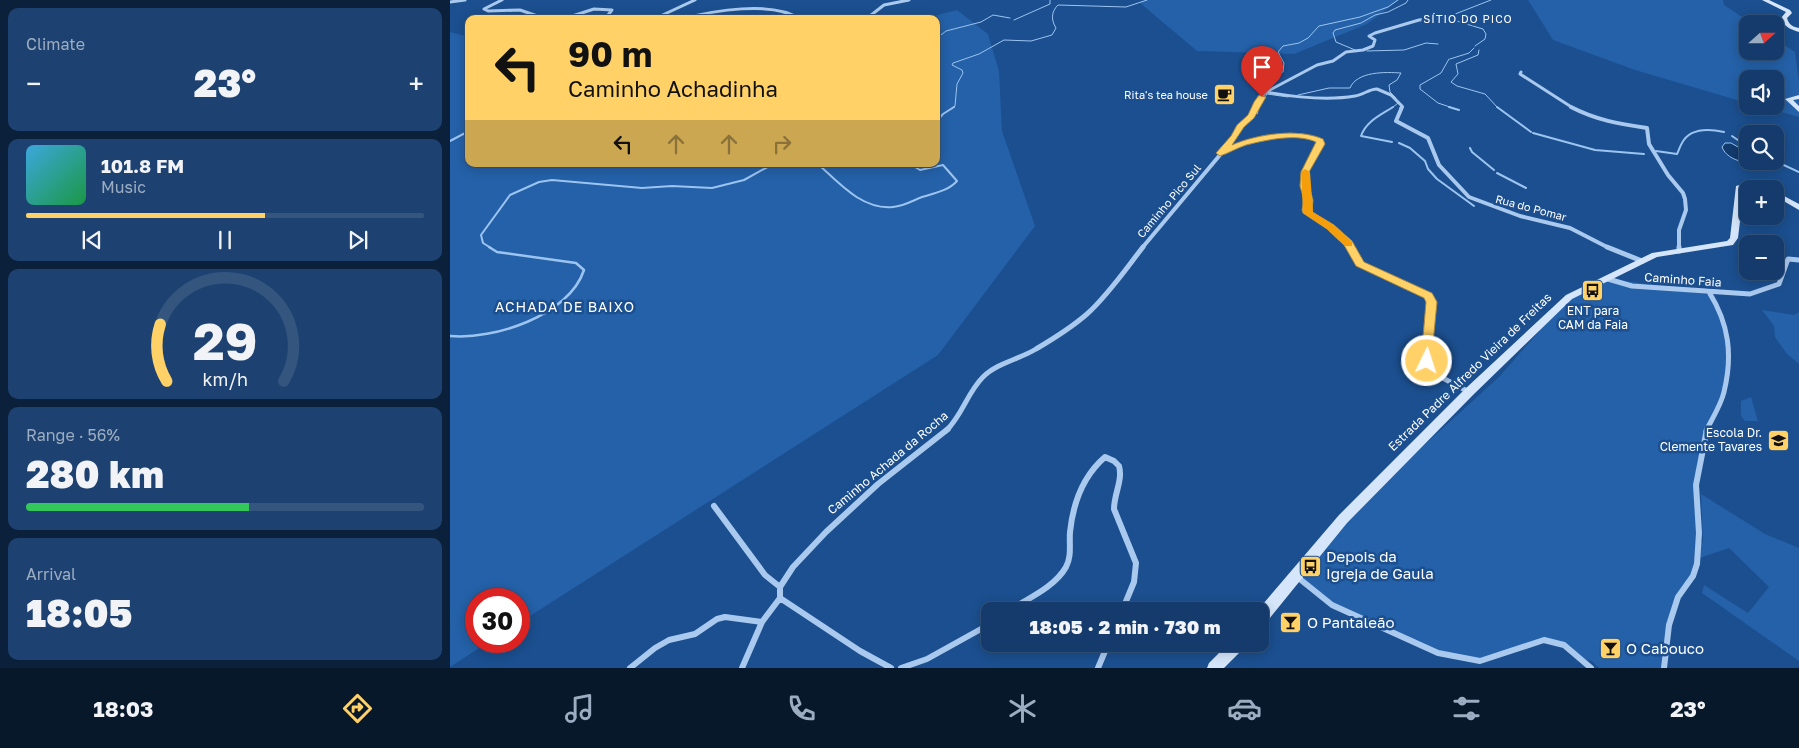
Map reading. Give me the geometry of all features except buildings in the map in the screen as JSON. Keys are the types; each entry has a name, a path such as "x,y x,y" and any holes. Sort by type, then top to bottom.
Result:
{"main road":[{"path":"1765,0 1788,11 1789,13 1784,18 1786,25 1799,30"},
{"path":"1799,98 1788,99 1799,110"},
{"name":"Estrada Padre Alfredo Vieira de Freitas","path":"1269,608 1343,519 1470,392 1569,297 1662,253 1730,244 1734,238 1739,196"},
{"path":"1784,199 1799,208"},
{"path":"1214,668 1230,652"}],"street":[{"path":"450,2 465,0"},
{"path":"502,0 484,9 488,11 520,10 534,15"},
{"path":"663,15 695,0"},
{"path":"871,15 884,5 909,0"},
{"path":"697,15 754,7 792,15"},
{"path":"575,15 590,10 608,8 612,10 608,15"},
{"path":"1266,92 1317,65 1333,61 1346,52 1363,50 1372,46 1375,40 1369,36 1372,34 1419,20 1446,17"},
{"path":"1521,72 1520,74 1531,83 1590,117 1606,122 1647,128 1646,137 1649,144 1668,175 1683,193 1685,199 1686,210 1679,230 1679,251"},
{"name":"Rua do Pomar","path":"1266,92 1286,96 1353,96 1373,89 1381,90 1394,98 1402,106 1396,121 1428,138 1439,164 1469,197 1520,216 1570,228 1613,250 1642,262"},
{"name":"Caminho Pico Sul","path":"1140,250 1234,138 1240,126 1251,116 1266,92"},
{"path":"1220,153 1242,144 1287,135 1310,136 1320,141 1321,144 1305,172 1305,186 1309,200 1308,213 1331,227 1348,243 1360,264 1428,296 1431,302 1427,361 1429,366 1441,378 1470,392"},
{"name":"Caminho Achada da Rocha","path":"780,587 793,567 852,507 958,419 982,377 992,370 1035,350 1086,315 1117,281 1140,250"},
{"name":"Caminho Faia","path":"1608,279 1632,286 1750,294 1779,284 1788,260 1799,260"},
{"path":"1664,668 1669,625 1678,597 1693,576 1697,564 1696,485 1706,431 1724,393 1728,346 1727,331 1709,292"},
{"path":"1022,602 1044,587 1066,568 1070,557 1070,534 1075,507 1092,470 1104,457 1114,459 1120,467 1121,478 1113,499 1114,510 1136,563 1134,583 1126,602"},
{"path":"714,506 765,575 780,587 780,598 762,622 742,668"},
{"path":"1296,576 1332,605 1438,653 1480,661 1533,642 1544,640 1564,645 1591,668"},
{"path":"780,598 860,651 891,668"},
{"path":"630,668 655,648 669,640 695,634 718,619 725,617 762,622"},
{"path":"901,668 927,659 981,629"},
{"path":"1098,668 1105,652"}],"shaded area":[{"path":"1145,0 1399,0 1367,24 1294,54 1197,51 1140,3"},
{"path":"1528,0 1723,0 1724,5 1739,15 1739,60 1784,60 1784,45 1795,52 1799,81 1799,117 1784,113 1784,70 1739,70 1739,101 1635,70 1553,40"},
{"path":"957,10 988,34 999,71 1002,131 1035,226 938,355 530,616 530,588 465,588 465,653 472,653 450,667 450,32 465,36 465,167 940,167 940,15 938,15"},
{"path":"1725,143 1731,143 1739,148 1739,161 1725,152 1722,147"},
{"path":"1608,279 1709,292 1719,308 1729,346 1724,393 1706,431 1696,485 1698,540 1703,543 1701,494 1765,534 1799,548 1799,661 1702,593 1704,585 1748,613 1769,587 1729,548 1697,559 1697,564 1678,597 1669,625 1664,668 1599,668 1592,661 1582,659 1573,651 1544,640 1480,661 1438,653 1332,605 1296,576 1343,519 1500,376 1569,297"},
{"path":"1762,310 1794,315 1799,312 1799,364 1787,354 1775,337 1774,326"},
{"path":"1751,397 1758,421 1745,421 1741,416 1741,401"}],"waterway":[{"path":"1014,20 1050,4 1050,0"},
{"path":"952,108 955,106 957,84 963,73 962,70 952,65 953,63 979,54 1004,40 1031,41 1052,35 1056,28 1053,22 1053,13 1058,5 1126,7 1147,0"},
{"path":"1262,78 1283,72 1284,63 1278,52 1283,46 1299,43 1308,38 1319,26 1360,17 1388,7 1398,0"},
{"path":"1355,50 1336,42 1333,33 1335,30 1361,23 1375,15 1388,12 1406,3 1408,0"},
{"path":"1452,18 1450,16 1491,0"},
{"path":"940,36 946,31 981,22 993,15 1010,18"},
{"path":"1453,20 1483,29 1486,34 1485,39 1475,46"},
{"path":"1367,51 1404,50 1426,43 1438,44"},
{"path":"1450,59 1469,53 1474,48"},
{"path":"1479,50 1478,55 1456,64 1458,74 1451,82 1457,86 1485,94 1497,107"},
{"path":"1449,59 1441,73 1420,85 1420,89 1438,103 1453,108"},
{"path":"1298,95 1329,88 1350,88 1359,78 1372,74 1401,73 1397,80 1389,85 1390,92 1396,98"},
{"path":"1258,108 1267,94 1288,97"},
{"path":"1392,108 1398,103"},
{"path":"940,117 954,107"},
{"path":"1257,113 1258,107"},
{"path":"1392,142 1361,136 1370,122 1393,107"},
{"path":"1449,107 1459,110"},
{"path":"1497,107 1531,132"},
{"path":"1656,151 1677,154 1686,138 1695,132 1707,130 1724,132"},
{"path":"450,141 465,133"},
{"path":"1533,133 1595,150 1644,154"},
{"path":"1732,136 1739,141"},
{"path":"1399,143 1410,148 1425,161 1428,169 1437,179 1474,206"},
{"path":"1470,148 1472,152 1494,170"},
{"path":"821,167 861,200 882,207 893,207 936,193 957,181 943,165 940,166"},
{"path":"1784,165 1799,172"},
{"path":"491,248 483,243 481,235 510,195 539,182 552,180 642,188 672,186 712,188 744,180 768,167"},
{"path":"915,167 920,170 934,167"},
{"path":"1497,173 1526,188"},
{"path":"450,336 487,334 528,322 563,300 576,286 584,270 576,263 497,252 489,247"}],"slow traffic":[{"path":"1305,172 1305,186 1309,200 1308,213 1331,227 1349,244"}],"place":[{"name":"Rita's tea house","path":"1224,95"},
{"name":"ENT para CAM da Faia","path":"1593,290"},
{"name":"Escola Dr. Clemente Tavares","path":"1778,440"},
{"name":"Depois da Igreja de Gaula","path":"1310,566"},
{"name":"O Pantaleão","path":"1291,623"},
{"name":"O Cabouco","path":"1610,649"}],"district":[{"name":"SÍTIO DO PICO","path":"1468,19"},
{"name":"ACHADA DE BAIXO","path":"565,307"}],"route":[{"path":"1262,97 1248,120 1240,126 1234,138 1220,153 1242,144 1287,135 1310,136 1320,141 1321,144 1304,177 1309,200 1308,213 1331,227 1348,243 1352,248 1356,261 1360,264 1428,296 1431,302 1427,361"}]}
